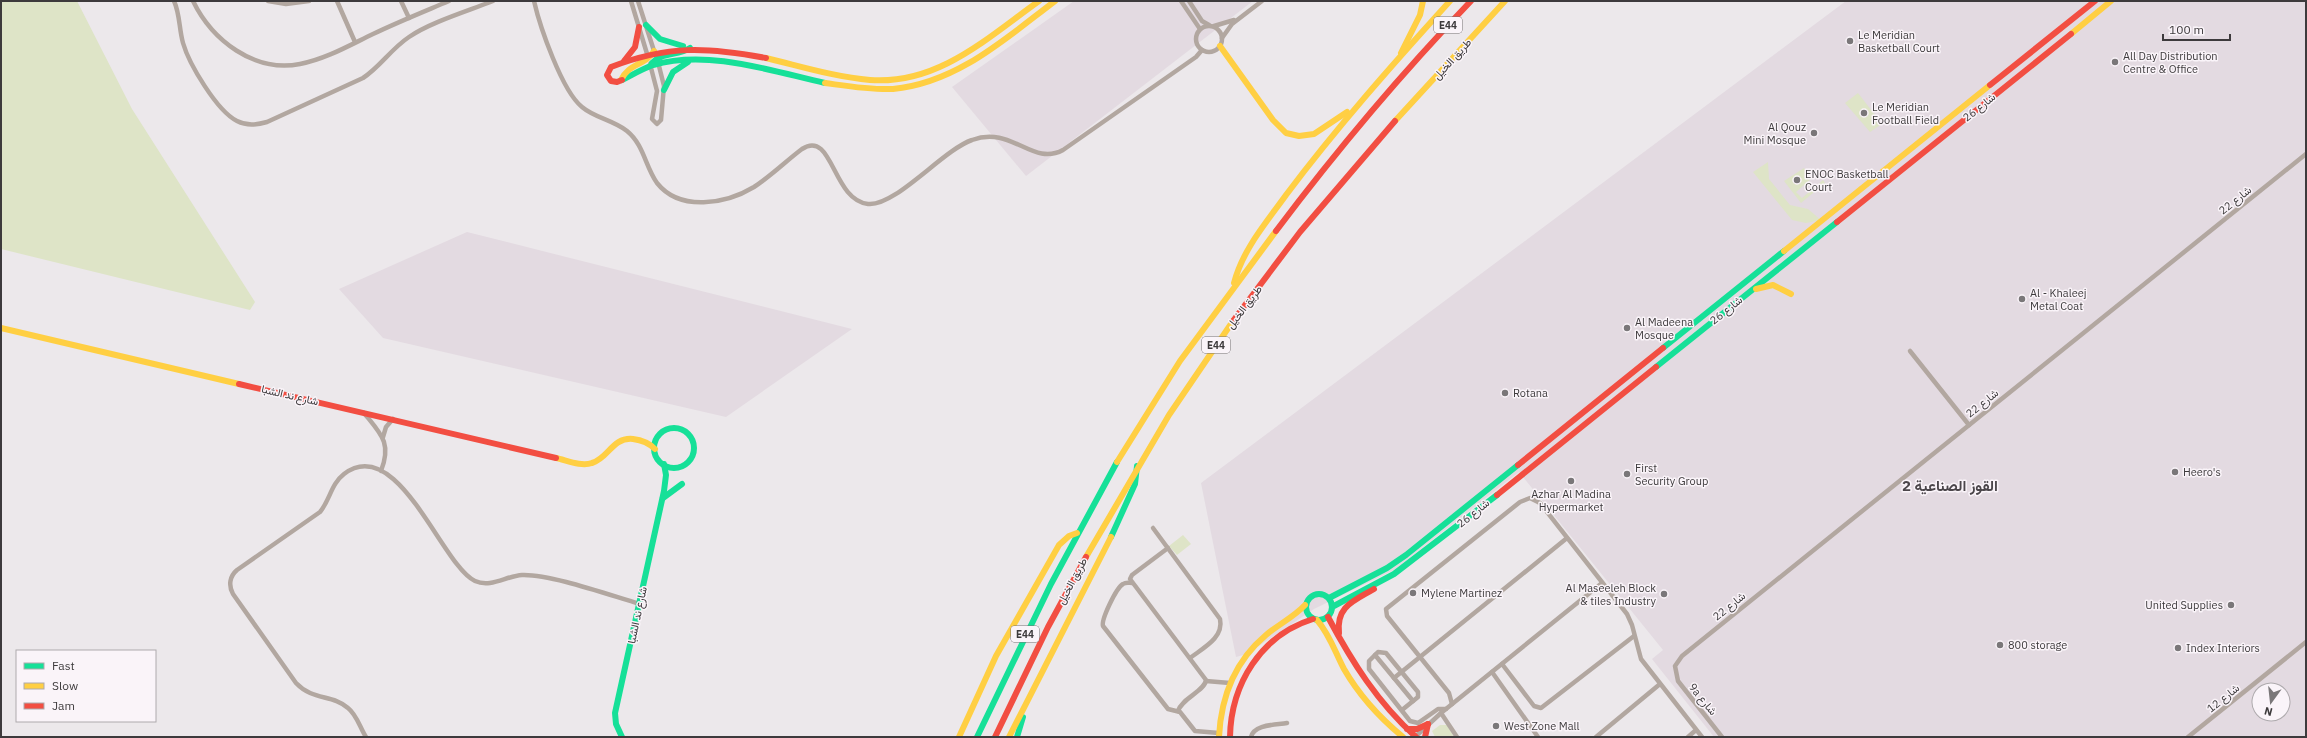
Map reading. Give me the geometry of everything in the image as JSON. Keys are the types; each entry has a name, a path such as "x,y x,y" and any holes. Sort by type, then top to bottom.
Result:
{"main road":[{"path":"624,62 635,46 643,26 660,39 690,48 752,54 859,79 902,79 928,73 952,62 1039,1"},
{"path":"690,48 649,59 624,62 610,67 607,73 611,81 615,82 621,80 649,59 657,57 758,68 861,89 911,87 937,80 960,68 1055,1"},
{"path":"1400,56 1405,39 1419,20 1423,1"},
{"path":"1233,288 1239,266 1250,246 1321,148 1359,102 1450,1"},
{"name":"طريق الخيل","path":"977,737 1024,635 1078,533 1133,434 1160,392 1233,288 1336,152 1424,49 1471,1"},
{"name":"طريق الخيل","path":"995,737 1050,622 1089,549 1137,466 1239,312 1306,226 1371,148 1505,1"},
{"name":"شارع 26","path":"1329,598 1387,568 1442,526 2095,1"},
{"name":"شارع 26","path":"1332,607 1385,579 1447,535 2111,1"},
{"path":"2043,43 2047,47 2047,53"},
{"path":"1220,46 1271,118 1286,133 1299,136 1314,134 1321,131 1359,102"},
{"path":"664,90 675,70 690,61"},
{"path":"1774,271 1776,258"},
{"path":"1744,295 1760,287 1770,285 1780,287 1791,294"},
{"name":"شارع ند الشبا","path":"1,328 579,463 589,464 597,462 613,444 625,439 644,442 654,449"},
{"path":"674,428 682,430 691,437 694,446 692,458 685,464 677,467 664,464 657,458 654,449 658,437 665,430 674,428"},
{"path":"579,463 595,460 610,443 618,438 628,436 646,439 658,437"},
{"name":"شارع ند الشبا","path":"664,464 666,475 664,495"},
{"path":"1010,736 1128,502 1135,484 1137,466"},
{"name":"شارع ند الشبا","path":"622,737 616,724 616,713 664,495 671,474 677,467"},
{"path":"664,495 682,484"},
{"path":"1442,526 1442,531 1447,535"},
{"path":"959,737 1006,635 1060,545 1065,538 1078,533"},
{"path":"1342,642 1337,624 1340,612 1385,579"},
{"path":"1219,735 1222,706 1230,683 1243,659 1251,649 1305,605 1309,597 1317,594 1329,598 1332,607 1328,617"},
{"path":"1305,605 1308,615 1324,629 1349,677 1385,721 1403,737"},
{"path":"1328,617 1367,684 1415,737"},
{"path":"1230,737 1231,708 1241,682 1251,665 1264,649 1280,635 1302,622 1328,617"},
{"path":"953,737 975,690 984,682"},
{"path":"1017,737 1027,700"},
{"path":"1406,728 1417,729 1428,724"},
{"path":"1425,737 1425,730 1428,724"}],"street":[{"path":"174,1 188,57 212,95 235,120 255,124 267,122 363,78 415,33 493,1"},
{"path":"193,1 209,28 225,44 245,56 268,63 299,64 324,56 449,1"},
{"path":"268,1 286,4 309,1"},
{"path":"337,1 355,42"},
{"path":"401,1 409,18"},
{"path":"540,1 535,1 561,78 573,99 587,111 627,131 641,147 652,174 661,186 678,198 694,202 725,199 746,191 766,178 802,149 810,146 818,147 825,151 841,185 848,195 858,202 870,204 886,200 961,145 979,137 1005,138 1038,153 1054,154 1063,150 1177,71 1196,57 1202,50"},
{"path":"631,1 643,26 657,57 664,90 661,120 655,123 652,119 657,91 649,59 643,26 638,1"},
{"path":"1181,1 1200,29"},
{"path":"1189,1 1202,21 1220,31 1222,38"},
{"path":"1200,29 1196,38 1197,45 1202,50 1210,52 1220,46 1222,38 1236,20 1262,1"},
{"path":"1200,29 1236,20"},
{"name":"شارع 22","path":"1675,670 1682,656 2306,154"},
{"path":"1910,351 1969,425"},
{"path":"364,412 383,437"},
{"path":"381,471 385,457 383,437 386,427 393,419"},
{"path":"366,737 354,714 347,707 334,700 309,694 296,683 233,594 230,584 232,576 237,570 316,516 328,502 334,484 344,474 362,467 381,471 415,503 462,570 471,579 489,583 511,577 530,575 640,604"},
{"path":"1452,704 1448,693 1387,616 1386,612 1388,606 1524,499 1530,498 1538,501 1627,614 1632,625 1641,659 1702,737"},
{"path":"1154,528 1217,613 1220,622 1218,636 1190,658"},
{"path":"1394,678 1419,656 1567,538"},
{"path":"1168,548 1131,576 1132,583 1206,681"},
{"path":"1132,583 1126,583 1120,586 1103,618 1102,624 1168,709 1178,711 1195,731 1219,735"},
{"path":"1415,737 1441,713 1602,583"},
{"path":"1502,664 1534,706 1541,708 1634,636"},
{"name":"شارع 12","path":"2188,737 2306,642"},
{"path":"1402,710 1418,697 1418,692 1384,652 1380,652 1368,662 1369,669 1410,721 1415,723 1438,709 1446,709"},
{"path":"1375,655 1413,701"},
{"name":"9a شارع","path":"1675,670 1679,684 1722,737"},
{"path":"1492,672 1538,737"},
{"path":"1178,711 1181,704 1204,686 1206,681"},
{"path":"1206,681 1230,683"},
{"path":"1596,737 1660,684"},
{"path":"1441,713 1457,737"},
{"path":"1251,737 1257,728 1287,723"},
{"path":"1688,737 1696,730"}],"shaded area":[{"path":"1074,1 1253,1 1026,176 952,87"},
{"name":"القوز الصناعية 2","path":"1846,1 2306,1 2306,737 1714,737 1652,659 1663,650 1519,472 1394,570 1314,609 1247,654 1236,657 1201,483"},
{"path":"467,232 852,329 726,417 383,338 339,289"}],"green space":[{"path":"1,1 77,1 132,109 255,302 250,310 1,249"},
{"name":"Le Meridian Football Field","path":"1858,93 1882,124 1870,132 1845,103"},
{"path":"1768,162 1769,179 1790,205 1808,209 1821,220 1806,223 1792,220 1753,172"},
{"name":"ENOC Basketball Court","path":"1804,168 1811,179 1796,192 1802,198 1823,180 1825,183 1801,203 1784,181"},
{"path":"1183,535 1191,544 1177,555 1169,546"},
{"path":"1440,725 1447,725 1454,737 1435,737 1432,731"}],"traffic: fast":[{"path":"646,25 660,39 683,46"},
{"path":"652,63 660,57 690,48"},
{"path":"622,80 653,65 695,59 717,60 761,68 825,83"},
{"path":"664,90 673,72 688,62"},
{"path":"1656,367 1837,222"},
{"path":"1663,348 1784,251"},
{"path":"674,428 682,430 688,434 692,440 694,448 692,456 688,462 682,466 674,468 666,466 660,462 656,456 654,448 656,440 660,434 666,430 674,428"},
{"path":"977,737 1051,584 1117,462"},
{"path":"622,737 616,724 615,713 664,491 666,475 664,464"},
{"path":"1329,598 1387,568 1406,555 1518,465"},
{"path":"1111,537 1135,484 1137,466"},
{"path":"663,498 682,484"},
{"path":"1332,607 1394,574 1497,495"},
{"path":"1319,594 1329,597 1332,607 1329,617 1319,620 1309,617 1306,607 1309,597 1319,594"},
{"path":"1017,737 1023,717"}],"traffic: slow":[{"path":"766,58 857,79 895,80 918,75 940,67 981,44 1039,1"},
{"path":"825,83 867,88 893,89 916,85 938,78 980,57 1055,1"},
{"path":"1401,53 1420,15 1423,1"},
{"path":"1234,283 1249,248 1305,170 1366,96 1450,1"},
{"path":"1395,121 1505,1"},
{"path":"2071,34 2111,1"},
{"path":"1220,46 1273,120 1286,133 1299,136 1314,134 1347,112"},
{"path":"621,80 628,70 646,59 654,51"},
{"path":"1784,251 1990,85"},
{"path":"1117,462 1180,361 1276,231"},
{"path":"1756,289 1773,285 1791,294"},
{"path":"1086,557 1169,415 1233,321"},
{"path":"1,328 239,384"},
{"path":"556,458 578,464 592,463 603,457 615,444 626,439 642,441 655,449"},
{"path":"959,737 996,656 1059,545 1069,536 1077,533"},
{"path":"1009,737 1111,537"},
{"path":"1219,737 1223,708 1238,668 1255,645 1305,605"},
{"path":"1317,620 1356,688 1378,714 1403,737"}],"traffic: jam":[{"path":"1276,231 1322,171 1370,113 1471,1"},
{"path":"1990,85 2095,1"},
{"path":"624,61 635,47 639,27"},
{"path":"1837,222 2071,34"},
{"path":"622,80 617,82 611,81 607,75 611,67 651,55 670,52 706,50 766,58"},
{"path":"1233,321 1300,232 1395,121"},
{"path":"1518,465 1663,348"},
{"path":"1497,495 1656,367"},
{"path":"239,384 556,458"},
{"path":"995,737 1048,627 1086,557"},
{"path":"1339,633 1340,616 1343,610 1353,601 1374,589"},
{"path":"1328,617 1356,666 1378,696 1402,724 1416,737"},
{"path":"1230,737 1236,698 1252,664 1264,649 1278,637 1295,626 1313,619"},
{"path":"1407,729 1417,729 1428,724"},
{"path":"1425,737 1428,724"}],"place":[{"name":"Le Meridian Basketball Court","path":"1850,41"},
{"name":"All Day Distribution Centre & Office","path":"2115,62"},
{"name":"Le Meridian Football Field","path":"1864,113"},
{"name":"Al Qouz Mini Mosque","path":"1814,133"},
{"name":"ENOC Basketball Court","path":"1797,180"},
{"name":"Al - Khaleej Metal Coat","path":"2022,299"},
{"name":"Al Madeena Mosque","path":"1627,328"},
{"name":"Rotana","path":"1505,393"},
{"name":"Heero's","path":"2175,472"},
{"name":"First Security Group","path":"1627,474"},
{"name":"Azhar Al Madina Hypermarket","path":"1571,481"},
{"name":"Mylene Martinez","path":"1413,593"},
{"name":"Al Maseeleh Block & tiles Industry","path":"1664,594"},
{"name":"United Supplies","path":"2231,605"},
{"name":"800 storage","path":"2000,645"},
{"name":"Index Interiors","path":"2178,648"},
{"name":"West Zone Mall","path":"1496,726"}],"district":[{"name":"القوز الصناعية 2","path":"1950,485"}]}
